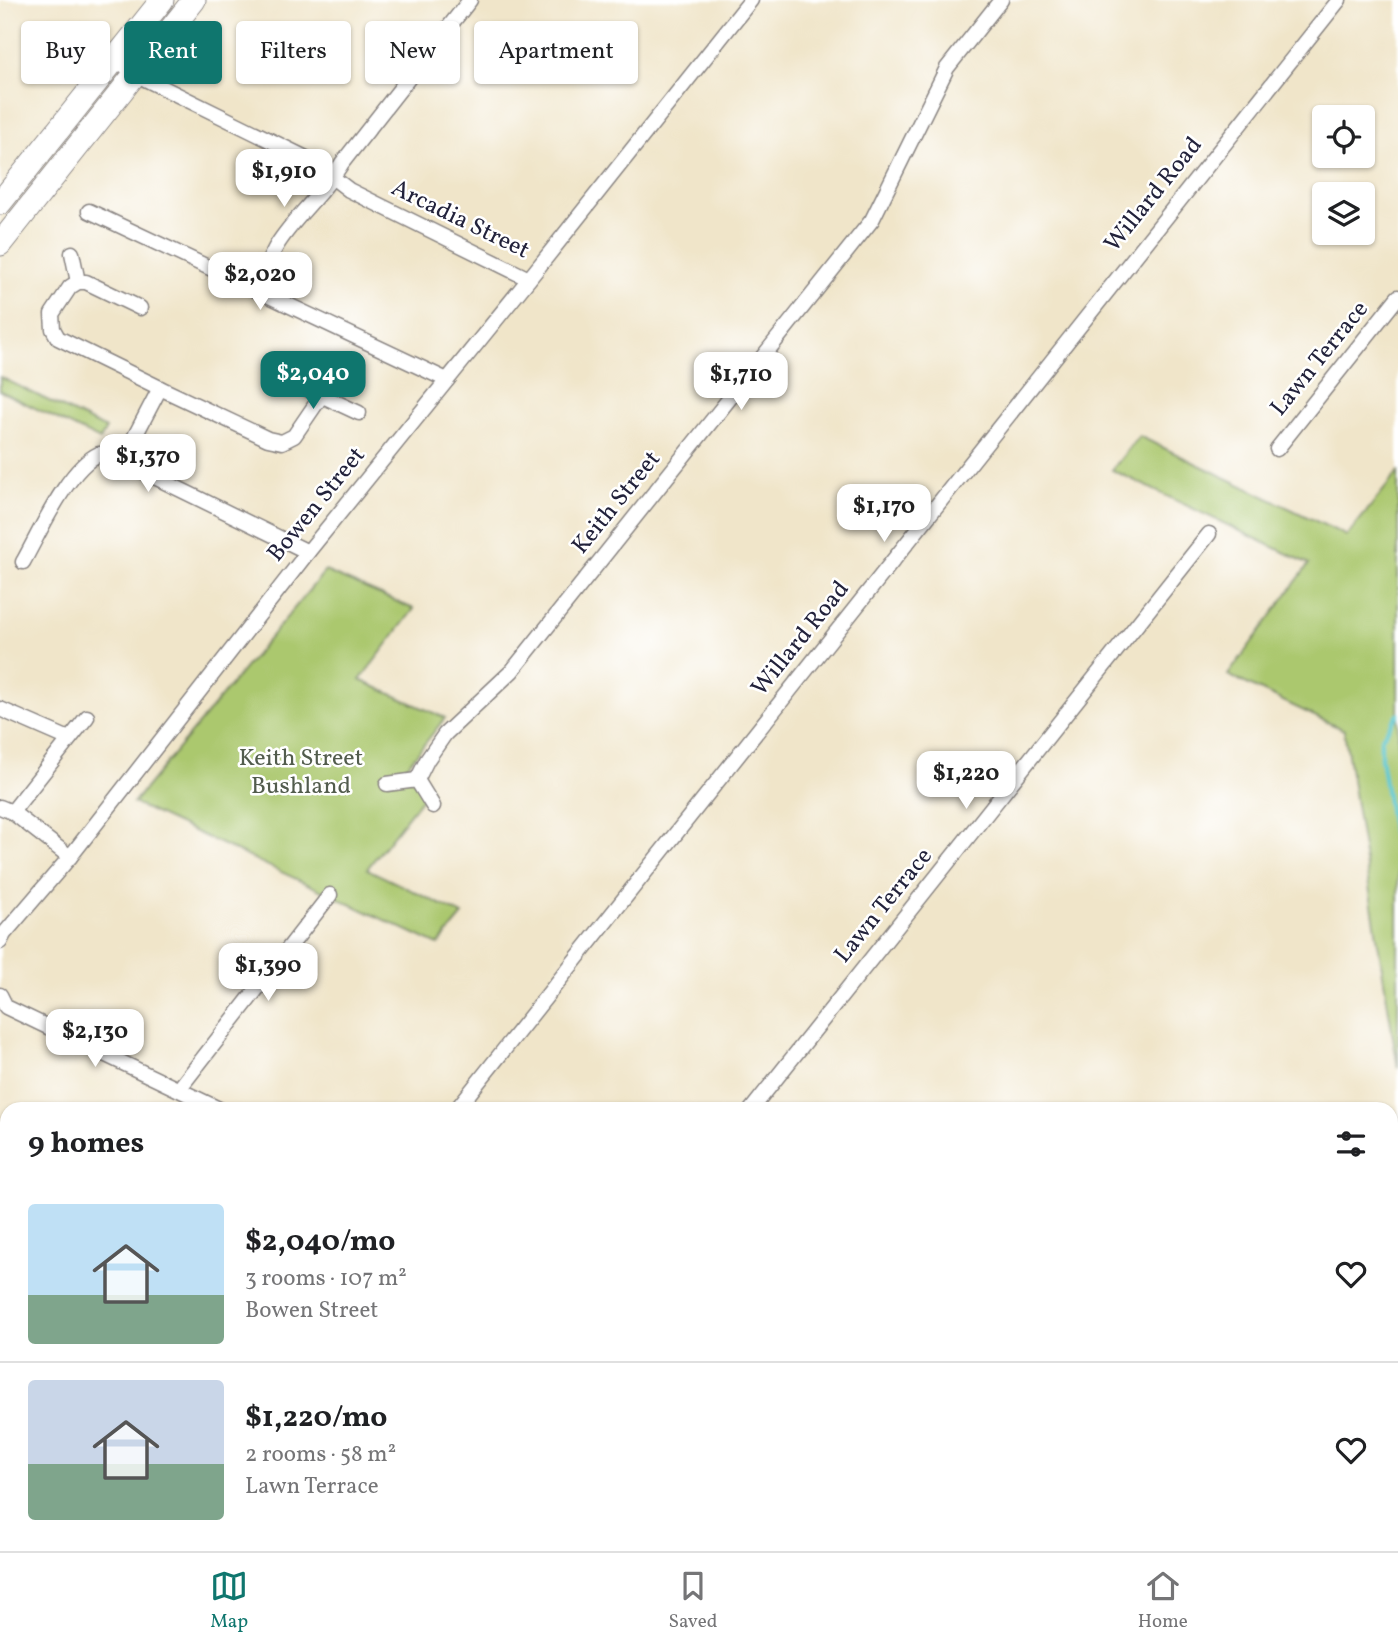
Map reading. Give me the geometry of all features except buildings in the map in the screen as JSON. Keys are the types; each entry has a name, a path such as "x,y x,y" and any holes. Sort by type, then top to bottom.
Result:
{"main road":[{"path":"0,203 162,0"},
{"path":"177,21 194,0"},
{"path":"0,244 127,84"}],"street":[{"path":"256,290 277,245 470,0"},
{"name":"Bowen Street","path":"3,932 70,857 308,552 751,0"},
{"name":"Keith Street","path":"416,780 445,734 512,671 872,220 947,68 1001,0"},
{"name":"Willard Road","path":"462,1102 1339,0"},
{"name":"Arcadia Street","path":"115,58 124,65"},
{"name":"Arcadia Street","path":"155,84 310,160 349,191 529,279"},
{"path":"89,211 447,380"},
{"path":"72,253 78,282"},
{"path":"140,307 86,282 78,282 70,287 52,314 53,329 58,338 268,439 282,442 294,436 322,396"},
{"name":"Lawn Terrace","path":"1277,449 1398,298"},
{"path":"282,377 359,413"},
{"path":"122,461 160,388"},
{"path":"23,562 69,480 90,458 99,454 122,461 308,552"},
{"name":"Lawn Terrace","path":"757,1102 1209,534"},
{"path":"0,709 69,739"},
{"path":"70,857 6,810 87,717"},
{"path":"387,785 416,780 433,806"},
{"path":"179,1089 330,895"},
{"path":"0,995 6,1007 204,1102"}],"green space":[{"path":"0,377 106,429 100,440 0,391"},
{"path":"1139,436 1347,536 1398,472 1398,1068 1344,730 1228,675 1309,564 1112,470"},
{"name":"Keith Street Bushland","path":"325,571 414,609 360,680 445,718 401,774 430,788 367,869 463,915 438,945 133,803"}],"waterway":[{"path":"1398,714 1381,739 1381,758 1398,866"}]}
